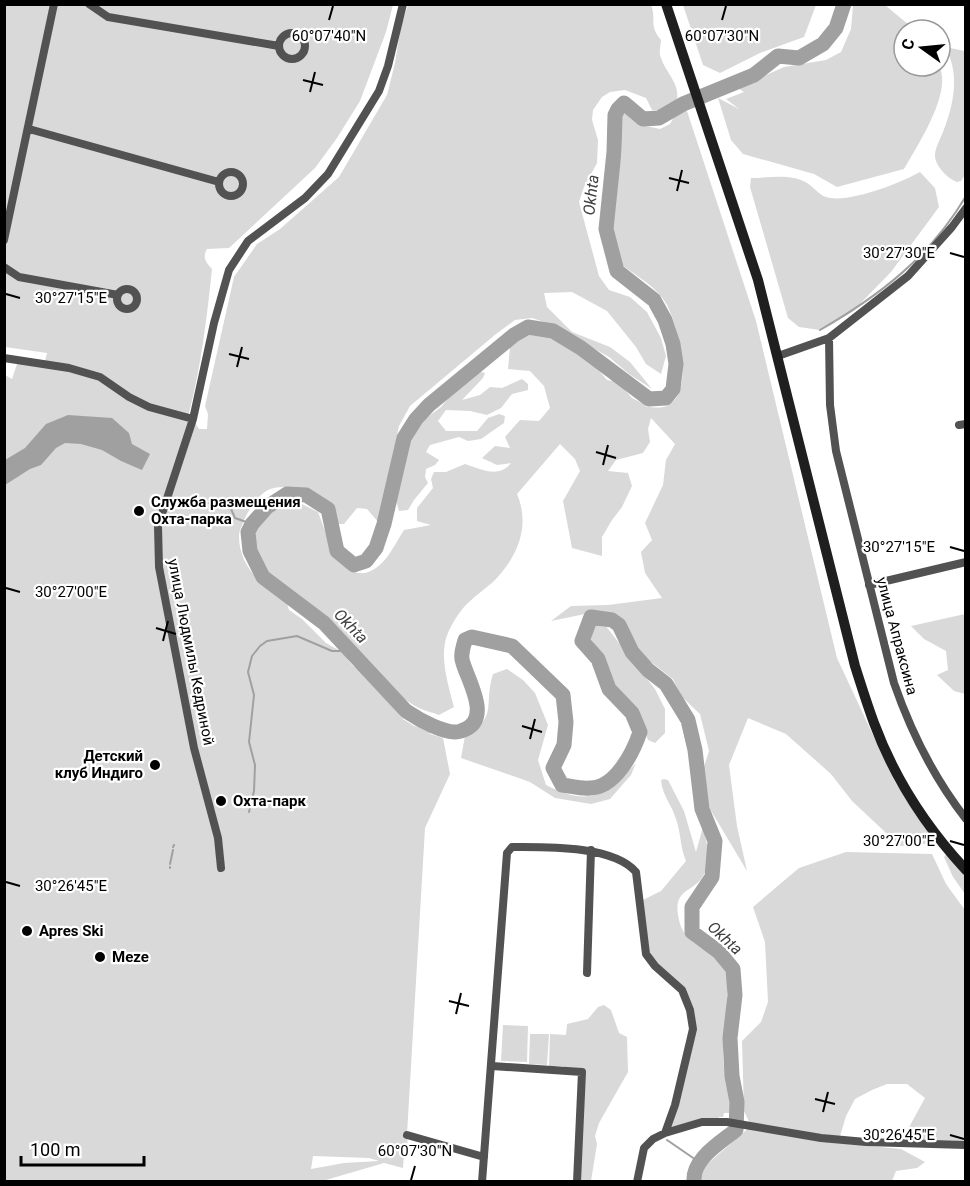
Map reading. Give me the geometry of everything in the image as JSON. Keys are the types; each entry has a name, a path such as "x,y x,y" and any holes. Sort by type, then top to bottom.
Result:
{"street":[{"path":"4,240 54,4"},
{"path":"88,4 108,17 279,46"},
{"name":"улица Людмилы Кедриной","path":"221,868 218,838 194,748 158,563 158,526 193,419 214,323 229,270 248,241 305,198 327,174 379,91 388,66 403,4"},
{"path":"666,4 758,280 855,666 874,724 897,776 922,815 966,870"},
{"path":"29,129 219,182"},
{"path":"778,356 829,338 908,276 965,208"},
{"path":"4,267 19,277 118,295"},
{"name":"улица Апраксина","path":"829,338 830,405 836,451 894,683 906,718 946,793 966,819"},
{"path":"4,358 69,368 100,377 129,397 149,406 193,419"},
{"path":"869,585 966,562"},
{"path":"482,1182 507,853 512,847 591,850 630,865 636,872 646,954 655,966 682,990 690,1010 693,1029 675,1105 665,1133"},
{"path":"587,973 591,850"},
{"path":"492,1066 582,1072 576,1182"},
{"path":"637,1182 644,1148 653,1139 702,1122 728,1122 821,1138 866,1142 966,1144"},
{"path":"407,1134 484,1157"}],"shaded area":[{"path":"5,5 393,5 386,32 360,101 315,168 229,248 207,249 205,260 212,269 206,324 189,413 199,429 207,429 208,414 205,406 234,277 257,244 280,229 339,177 387,95 401,26 408,5 651,5 655,30 661,40 662,62 676,86 675,106 664,111 652,110 646,98 625,90 610,92 602,97 593,110 592,120 598,140 597,163 579,202 599,276 609,290 630,297 647,312 661,338 666,356 661,374 646,364 636,347 607,311 572,292 544,293 547,307 572,332 610,347 630,362 652,389 609,357 550,324 532,318 515,320 410,406 399,426 379,523 367,509 357,508 344,524 336,524 332,506 320,496 302,489 283,487 268,490 257,499 247,514 239,534 240,547 248,566 261,582 286,600 289,610 302,619 326,643 342,652 352,665 366,675 403,719 414,726 428,729 430,734 443,738 450,774 425,828 407,1134 408,1150 404,1152 403,1168 384,1163 319,1182 5,1181 5,375 12,379 17,364 45,361 47,353 5,347","holes":["313,1156 369,1158 379,1161 344,1163 311,1169"]},
{"path":"683,5 816,5 804,37 760,53 720,73 703,65"},
{"path":"853,5 885,5 901,18 892,18 892,78 942,78 938,104 932,119 904,169 837,187 814,174 743,154 731,140 718,98 739,109 726,99 744,92 738,88 784,67 826,60 841,52 851,29"},
{"path":"952,48 965,51 965,175 961,181 957,182 942,171 935,158 937,146 950,112 954,92"},
{"path":"686,108 756,321 837,658 894,780 935,843 900,846 852,801 831,774 786,734 748,718 729,765 737,826 747,871 710,809 700,779 709,751 700,714 681,696 673,679 634,649 621,623 590,613 551,621 571,606 608,605 662,598 645,573 641,552 652,540 645,523 663,485 666,460 675,444 651,418 648,429 650,442 643,453 616,460 608,471 628,473 632,486 622,507 602,537 602,556 572,548 563,501 580,471 575,459 560,444 517,494 523,518 515,552 493,582 461,611 446,638 445,667 454,707 439,715 422,710 392,689 366,664 329,621 271,576 256,553 253,540 255,528 262,517 280,499 302,504 318,512 331,545 345,566 354,572 364,573 376,568 384,560 404,530 431,525 417,521 417,508 433,488 431,479 434,472 446,472 465,464 495,472 506,468 511,463 497,465 482,458 495,446 510,448 505,437 520,420 539,421 550,408 544,386 530,371 508,369 510,347 520,336 538,332 557,338 594,365 607,380 618,382 632,398 646,407 666,406 677,397 683,372 676,328 667,305 658,293 622,265 612,226 622,152 620,114 627,112 646,126 660,129 670,124 675,115"},
{"path":"920,172 935,188 939,207 891,272 852,312 820,330 799,327 788,318 750,187 751,178 794,178 807,183 823,196 847,198 900,182"},
{"path":"477,371 485,373 483,378 462,400 480,395 490,387 502,388 522,379 528,384 528,390 512,394 501,408 487,415 470,411 446,410 438,421 446,431 477,431 488,418 499,414 505,416 504,423 481,439 468,441 459,437 430,445 426,452 439,460 435,465 426,469 425,477 428,483 408,510 399,511 395,497 413,432 421,422 441,407 461,383"},
{"path":"68,415 112,418 129,433 132,444 150,454 142,470 102,450 81,444 65,443 56,448 41,465 30,469 5,485 5,460 25,448 46,424"},
{"path":"966,614 965,694 954,691 937,675 948,670 946,651 924,639 911,626"},
{"path":"591,621 605,625 655,689 665,709 665,733 655,743 648,740 640,719 615,685 590,638"},
{"path":"507,669 523,680 535,693 548,725 538,760 546,785 574,795 596,795 615,783 636,763 631,775 610,799 591,804 555,798 530,782 461,758 465,736 476,729 486,716 493,674"},
{"path":"661,780 668,780 684,811 696,852 703,827 706,839 708,859 706,871 699,881 682,895 679,900 678,915 686,935 714,956 721,963 727,975 723,1058 731,1113 724,1113 723,1117 719,1117 718,1120 665,1133 693,1029 682,990 646,954 641,901 661,891 686,861 676,819 662,785"},
{"path":"846,852 932,854 946,884 965,910 965,1141 902,1140 925,1098 907,1084 887,1084 855,1099 846,1116 838,1143 901,1149 925,1162 917,1168 896,1171 892,1181 699,1181 705,1166 751,1126 744,1111 742,1041 761,1022 768,1002 765,942 753,907 799,868"},
{"path":"947,853 965,875 965,894 953,877 944,857"},
{"path":"604,1005 611,1010 619,1033 627,1037 628,1072 599,1123 595,1136 597,1144 591,1181 577,1181 582,1072 564,1071 564,1066 549,1066 550,1034 566,1035 567,1024 588,1019 598,1007"},
{"path":"503,1025 528,1026 527,1062 501,1061"},
{"path":"530,1034 549,1034 547,1065 529,1064"}],"waterway":[{"name":"Okhta","path":"694,1182 697,1166 702,1159 736,1130 737,1102 732,1076 730,1038 735,995 733,969 719,952 692,932 692,907 712,877 715,841 702,809 695,750 688,720 666,684 648,670 632,652 619,625 612,620 591,617 582,641 598,659 609,689 632,713 640,732 628,759 615,776 607,782 590,788 562,785 553,768 564,745 566,722 563,695 512,646 472,637 465,640 462,658 476,701 476,719 471,726 455,732 433,726 406,711 324,623 263,577 250,551 248,532 267,507 287,494 306,495 328,509 337,551 354,565 366,561 376,548 384,524 404,438 416,419 429,405 514,335 528,327 553,331 581,348 649,399 666,398 673,389 676,364 673,344 665,320 654,300 617,271 606,229 614,152 615,115 624,103 643,119 659,118 683,104 754,75 778,56 799,58 823,44 836,28 844,4"},
{"path":"820,330 863,303 902,273 936,238 966,196"},
{"path":"198,503 214,503 222,500 231,509 235,518 252,524"},
{"path":"249,812 254,791 255,765 249,742 254,695 248,672 252,656 267,641 297,636 332,651 350,651"},
{"path":"170,864 173,850"},
{"path":"667,1140 699,1162"}],"place":[{"name":"Служба размещения Охта-парка","path":"139,511"},
{"name":"Детский клуб Индиго","path":"155,765"},
{"name":"Охта-парк","path":"221,801"},
{"name":"Apres Ski","path":"27,931"},
{"name":"Meze","path":"100,957"}]}
